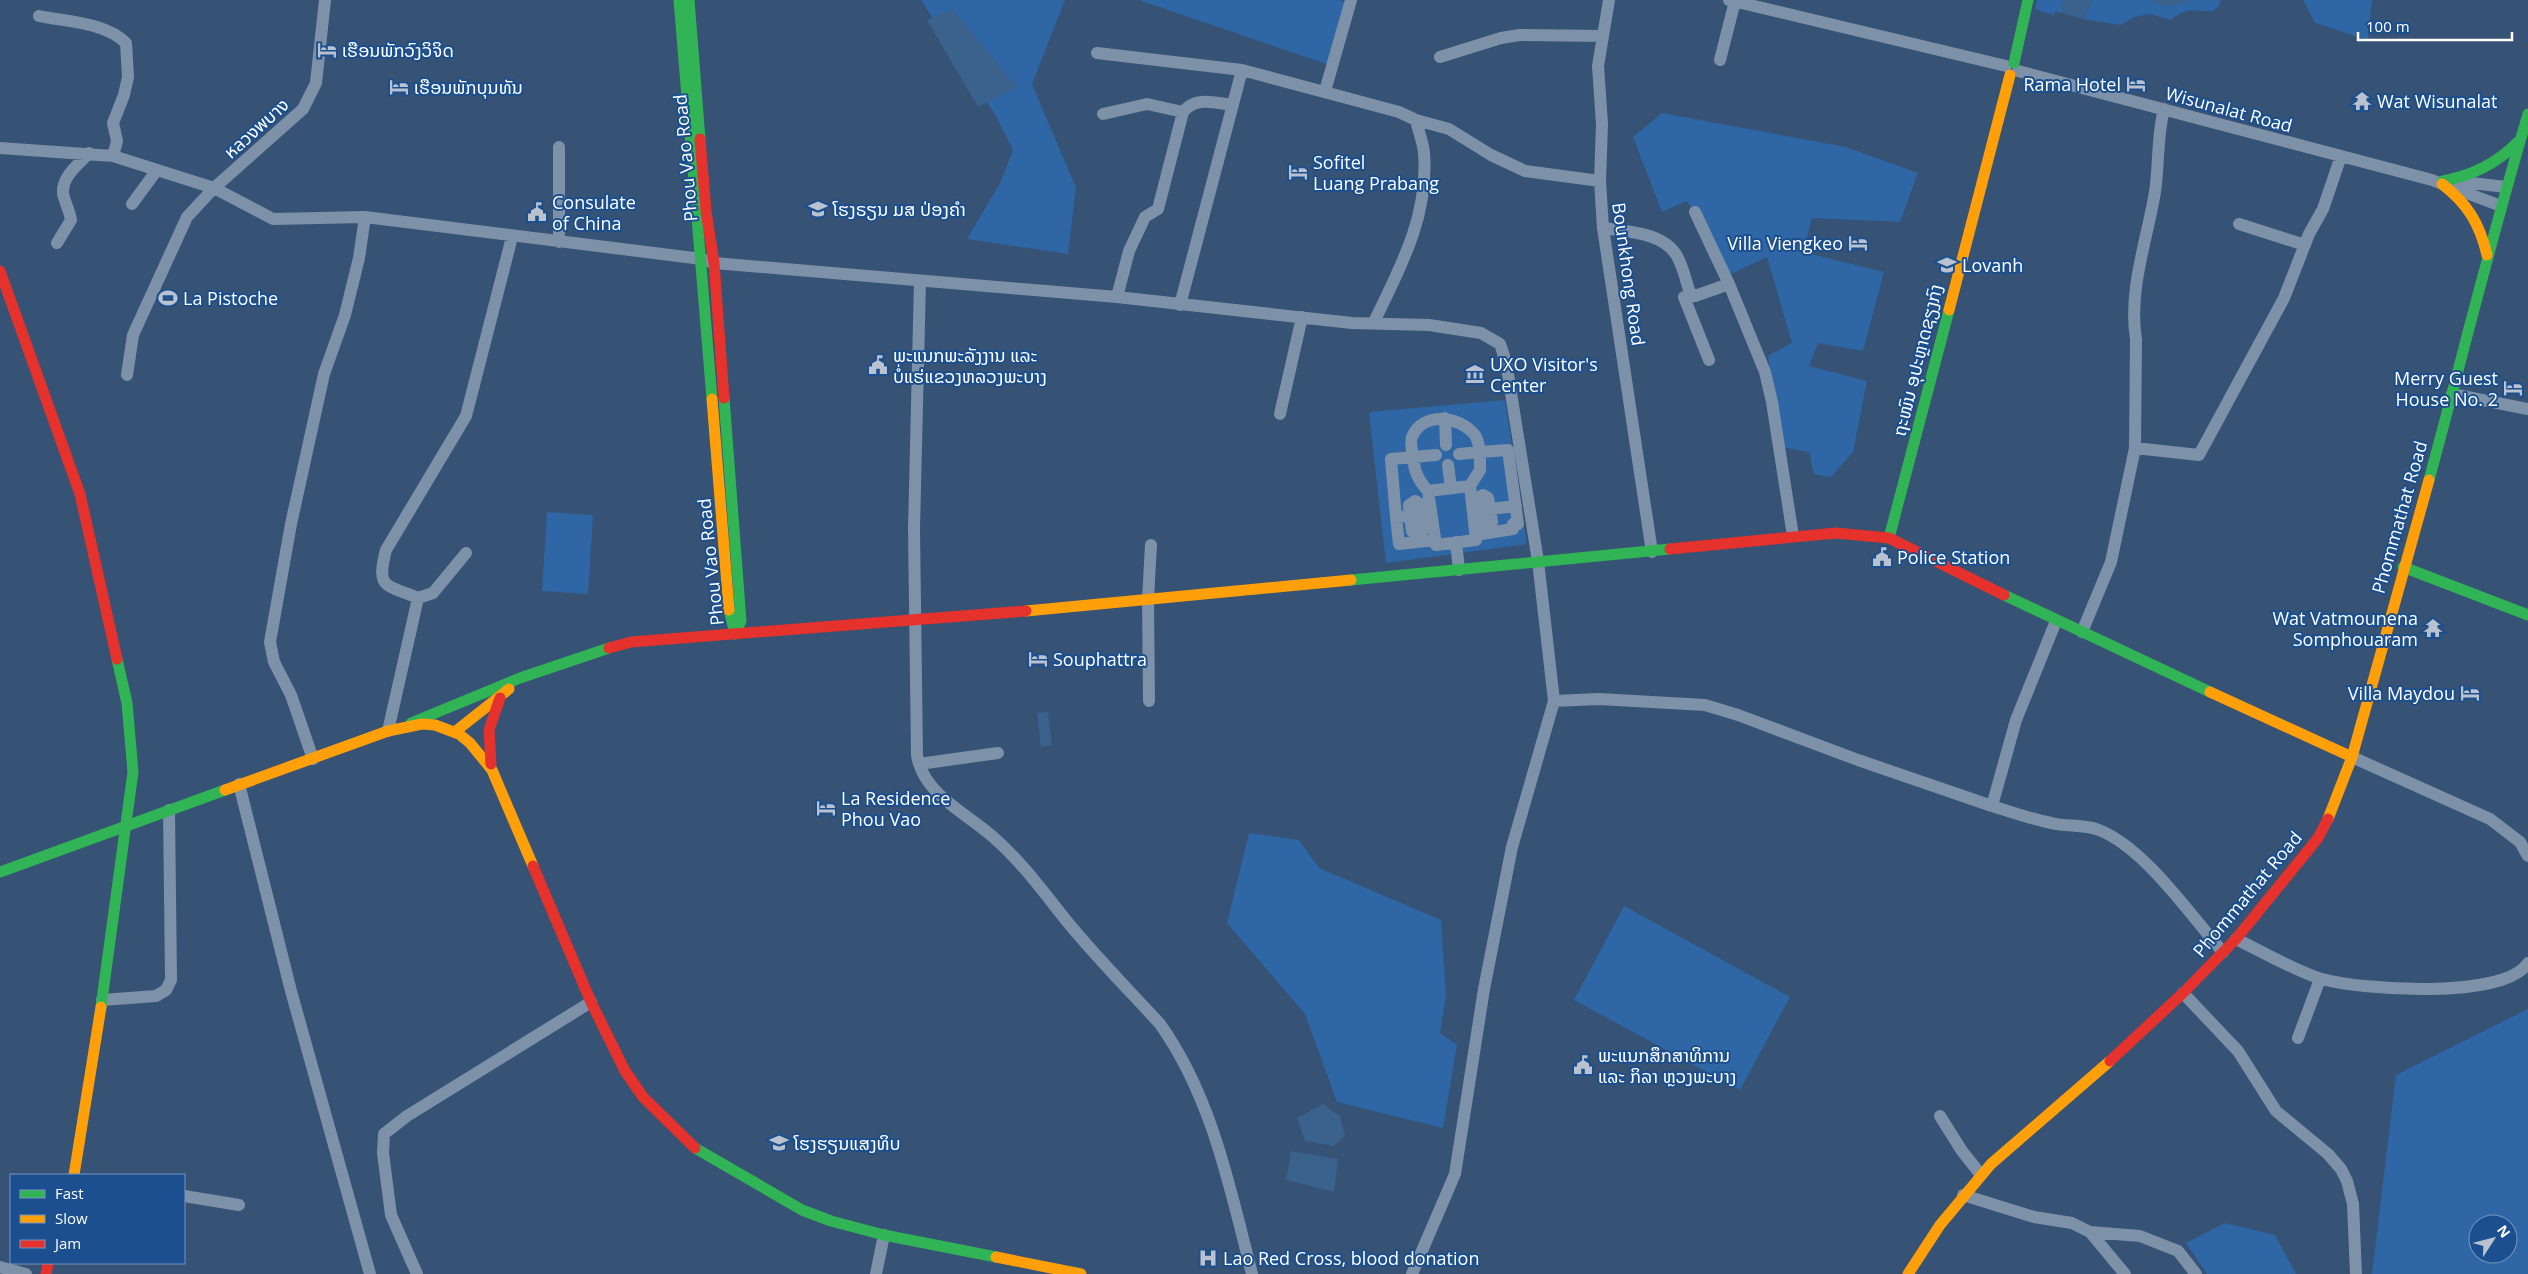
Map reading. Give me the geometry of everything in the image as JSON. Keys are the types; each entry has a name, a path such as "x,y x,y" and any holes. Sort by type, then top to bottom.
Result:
{"street":[{"name":"หลวงพบาง","path":"126,375 133,335 187,217 214,188 303,110 316,83 325,0"},
{"name":"Phou Vao Road","path":"679,0 702,259 730,618 734,634"},
{"name":"Phou Vao Road","path":"689,0 706,211 714,263 741,621 734,634"},
{"path":"1324,91 1350,0"},
{"name":"Bounkhong Road","path":"1608,0 1598,66 1602,124 1600,181 1603,228 1652,552"},
{"name":"ຖະໜົນ ອຸປະຫຼາດຊຽງກົງ","path":"1890,538 2012,69 2028,0"},
{"path":"1720,60 1732,1"},
{"name":"Wisunalat Road","path":"1732,1 2012,69 2439,182 2501,206"},
{"path":"39,16 100,28 117,34 126,42 128,77 124,95 113,123 117,140 114,156"},
{"path":"1440,57 1501,38 1520,35 1603,36"},
{"path":"1097,53 1242,70 1399,112 1416,120 1449,129 1491,156 1525,171 1600,181"},
{"path":"1180,305 1242,70"},
{"path":"1117,297 1129,251 1145,217 1158,209 1183,112 1189,104 1196,102 1233,105"},
{"path":"1103,114 1147,104 1183,112"},
{"path":"2082,632 2111,562 2135,448 2136,339 2134,327 2138,274 2153,201 2164,109"},
{"name":"Phommathat Road","path":"1908,1274 1940,1224 1962,1195 2183,993 2236,939 2318,838 2334,806 2352,757 2452,394 2506,186 2528,114"},
{"path":"1374,322 1410,248 1423,197 1424,153 1416,120"},
{"path":"2439,182 2468,176 2483,170 2502,157 2520,139"},
{"path":"559,147 559,242"},
{"path":"0,148 114,156 214,188 273,220 365,217 512,237 702,259 714,263 1117,297 1352,323 1374,322 1429,325 1481,333 1500,344 1506,362 1538,561 1554,701 1512,847 1484,989 1455,1174 1412,1274"},
{"path":"57,243 71,220 63,194 64,186 70,173 89,153"},
{"path":"2135,448 2199,455 2284,298 2305,244 2323,209 2341,156"},
{"path":"132,204 157,170"},
{"path":"2439,182 2461,198 2470,208 2484,238 2488,259"},
{"name":"Wisunalat Road","path":"2439,182 2506,186"},
{"path":"1695,212 1729,284 1765,372 1772,402 1792,536"},
{"path":"313,759 291,695 274,662 270,642 295,506 324,374 346,315 359,258 365,217"},
{"path":"2240,224 2305,244"},
{"path":"1603,228 1649,236 1667,244 1678,258 1690,293 1695,296"},
{"path":"466,552 433,593 418,598 386,585 382,580 380,573 386,550 466,416 512,237"},
{"path":"0,271 53,414 80,494 127,703 133,772 102,1000 74,1174"},
{"path":"920,281 914,529 919,764 922,775 956,809 992,836 1024,866 1065,920 1170,1037 1198,1091 1217,1146 1252,1274"},
{"path":"1709,360 1684,302 1684,297 1695,296 1729,284"},
{"path":"1280,414 1302,316"},
{"path":"2452,394 2528,409"},
{"path":"1445,418 1446,445"},
{"path":"1445,418 1462,422 1476,435 1480,452 1480,470 1470,486 1476,540 1436,545 1428,490 1414,472 1411,438 1420,426 1432,420 1445,418"},
{"path":"1459,454 1508,450 1518,524 1512,524 1513,530 1475,535"},
{"path":"1435,540 1399,544 1391,459 1436,455"},
{"path":"1448,465 1451,488"},
{"path":"1428,490 1470,486"},
{"path":"1490,509 1516,506"},
{"path":"1396,517 1410,516"},
{"path":"0,872 239,784 411,724 531,673 588,652 631,642 915,620 964,614 1148,599 1538,561 1652,552 1836,532 1890,538 2056,621 2490,819 2520,842 2528,856"},
{"path":"1456,542 1459,570"},
{"path":"1149,701 1148,599 1151,545"},
{"path":"2403,567 2528,615"},
{"path":"388,731 418,598"},
{"path":"1992,806 2016,720 2056,621"},
{"path":"452,728 531,673"},
{"path":"452,728 472,705 531,673"},
{"path":"492,770 487,737 490,719 502,694"},
{"path":"1554,701 1599,699 1705,705 1992,806 2051,824 2079,825 2099,830 2126,844 2223,952"},
{"path":"411,724 452,728 478,750 492,770 591,1002 625,1071 643,1097 690,1145 802,1210 831,1222 884,1235 1081,1274"},
{"path":"919,764 998,753"},
{"path":"239,784 291,991 370,1274"},
{"path":"102,1000 156,996 166,990 171,980 169,810"},
{"path":"2236,939 2320,979 2367,988 2470,987 2503,979 2523,969 2528,963"},
{"path":"2298,1038 2320,979"},
{"path":"2183,993 2238,1051 2276,1111 2328,1154 2341,1169 2353,1204 2356,1274"},
{"path":"417,1274 391,1214 383,1153 384,1134 408,1116 591,1002"},
{"path":"1940,1116 1958,1144 1982,1175"},
{"path":"1962,1195 2034,1217 2072,1223 2090,1232 2140,1236 2178,1251 2196,1274"},
{"path":"185,1196 239,1205"},
{"path":"2090,1232 2125,1274"},
{"path":"876,1274 884,1235"},
{"path":"0,1267 26,1274"}],"shaded area":[{"path":"921,0 1065,0 1032,84 1076,188 1068,254 967,239 1000,183 1013,150 996,116"},
{"path":"1139,0 1339,0 1349,4 1332,66"},
{"path":"2037,0 2063,0 2062,13 2055,11 2054,15 2035,9"},
{"path":"2063,0 2093,0 2083,19 2062,13"},
{"path":"2093,0 2220,0 2219,6 2213,11 2186,11 2171,20 2150,14 2134,17 2120,25 2083,19"},
{"path":"2152,0 2192,0 2183,4 2166,6"},
{"path":"2303,0 2372,0 2368,40 2315,23"},
{"path":"953,9 1017,87 978,107 927,20"},
{"path":"1662,113 1846,147 1918,173 1900,222 1812,218 1803,252 1884,272 1863,351 1818,343 1809,366 1867,381 1853,452 1831,477 1814,474 1809,452 1781,447 1768,356 1792,343 1767,257 1731,274 1687,201 1662,212 1633,137"},
{"path":"1505,400 1527,544 1386,563 1369,412"},
{"path":"547,512 593,515 588,594 542,591"},
{"path":"1048,712 1052,745 1041,747 1037,713"},
{"path":"1249,833 1299,840 1319,868 1441,920 1446,996 1440,1033 1457,1045 1443,1128 1337,1102 1305,1014 1227,923"},
{"path":"1624,906 1790,997 1740,1090 1574,1000"},
{"path":"2528,1009 2528,1274 2372,1274 2396,1075"},
{"path":"1323,1104 1340,1116 1345,1136 1334,1146 1305,1141 1297,1118"},
{"path":"1291,1151 1338,1159 1334,1192 1286,1180"},
{"path":"2225,1223 2275,1235 2296,1274 2207,1274 2186,1243"}],"traffic: fast":[{"path":"679,0 712,399"},
{"path":"689,0 700,139"},
{"path":"2014,63 2028,0"},
{"path":"2429,480 2528,114"},
{"path":"2443,181 2474,172 2484,167 2501,157 2518,142"},
{"path":"1889,538 1949,310"},
{"path":"724,398 741,621 735,634 729,610"},
{"path":"1351,580 1670,549"},
{"path":"2403,567 2528,615"},
{"path":"2004,595 2210,692"},
{"path":"411,723 520,678 609,648"},
{"path":"101,1007 133,772 127,703 117,659"},
{"path":"0,872 225,790"},
{"path":"695,1148 802,1210 831,1221 884,1235 996,1257"}],"traffic: slow":[{"path":"1949,310 2010,75"},
{"path":"2442,184 2459,199 2471,215 2481,234 2487,255"},
{"path":"712,399 729,610"},
{"path":"2328,819 2352,757 2429,480"},
{"path":"1026,611 1351,580"},
{"path":"456,731 509,689"},
{"path":"2210,692 2352,757"},
{"path":"225,790 388,731 422,724 435,725 459,734 470,743 492,770 533,866"},
{"path":"74,1174 101,1007"},
{"path":"1908,1274 1940,1225 1991,1164 2110,1061"},
{"path":"996,1257 1081,1274"}],"traffic: jam":[{"path":"700,139 706,211 714,263 724,398"},
{"path":"0,271 80,494 117,659"},
{"path":"1670,549 1836,533 1889,538 2004,595"},
{"path":"609,648 631,642 1026,611"},
{"path":"491,764 489,730 500,698"},
{"path":"2110,1061 2183,993 2236,939 2318,838 2328,819"},
{"path":"533,866 591,1002 625,1071 643,1097 695,1148"},
{"path":"46,1274 48,1264"}],"place":[{"name":"ເຮືອນພັກວົງວິຈິດ","path":"327,50"},
{"name":"Rama Hotel","path":"2136,84"},
{"name":"ເຮືອນພັກບຸນທັນ","path":"399,87"},
{"name":"Wat Wisunalat","path":"2362,101"},
{"name":"Sofitel Luang Prabang","path":"1298,172"},
{"name":"ໂຮງຣຽນ ມສ ປ່ອງຄຳ","path":"818,209"},
{"name":"Consulate of China","path":"537,212"},
{"name":"Villa Viengkeo","path":"1858,243"},
{"name":"Lovanh","path":"1947,265"},
{"name":"La Pistoche","path":"168,298"},
{"name":"ພະແນກພະລັງງານ ແລະ ບໍ່ແຮ່ແຂວງຫລວງພະບາງ","path":"878,365"},
{"name":"UXO Visitor's Center","path":"1475,374"},
{"name":"Merry Guest House No. 2","path":"2513,388"},
{"name":"Police Station","path":"1882,557"},
{"name":"Wat Vatmounena Somphouaram","path":"2433,628"},
{"name":"Souphattra","path":"1038,659"},
{"name":"Villa Maydou","path":"2470,693"},
{"name":"La Residence Phou Vao","path":"826,808"},
{"name":"ພະແນກສຶກສາທິການ ແລະ ກິລາ ຫຼວງພະບາງ","path":"1583,1065"},
{"name":"ໂຮງຮຽນແສງທິບ","path":"779,1143"},
{"name":"Lao Red Cross, blood donation","path":"1208,1258"}]}
